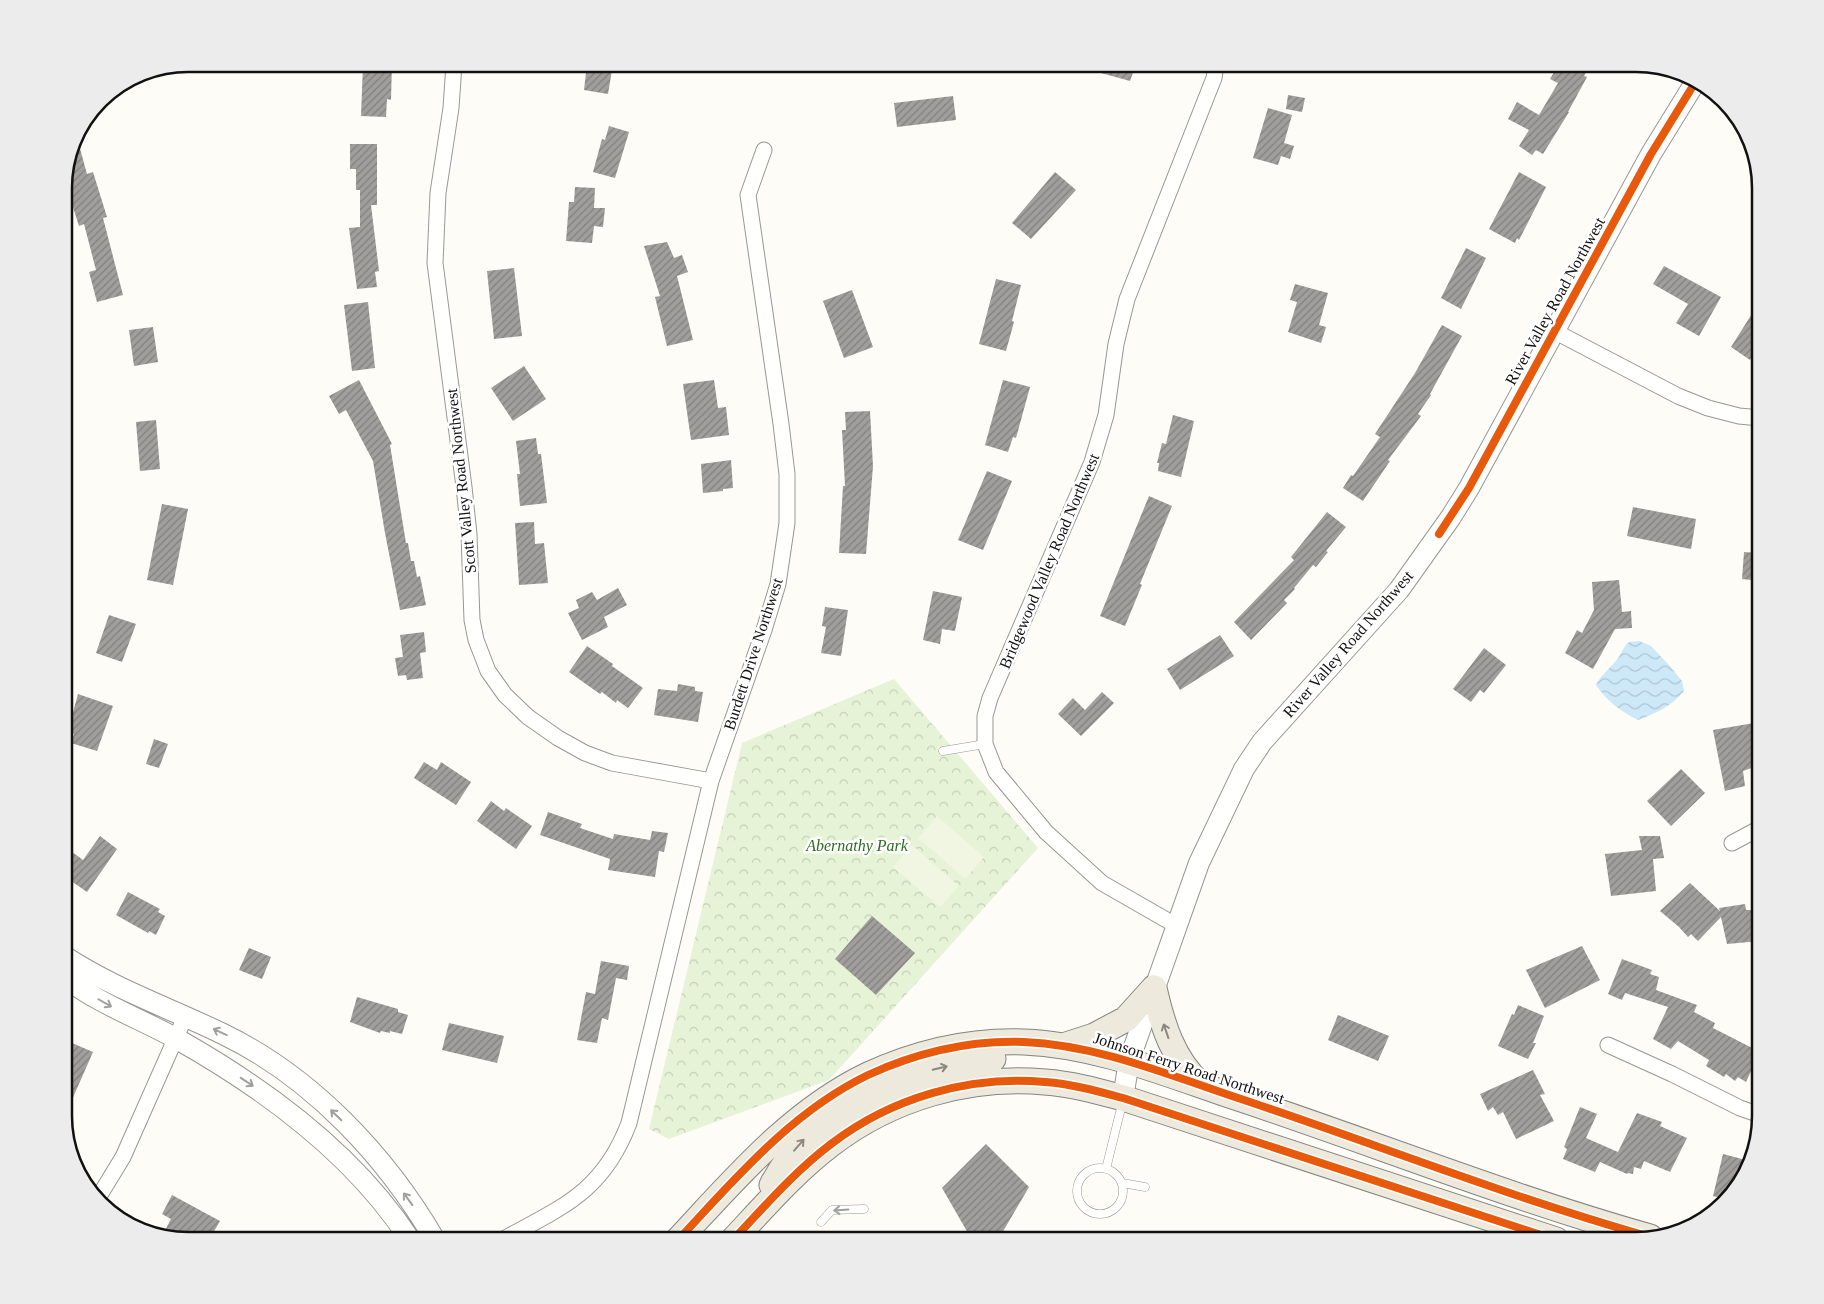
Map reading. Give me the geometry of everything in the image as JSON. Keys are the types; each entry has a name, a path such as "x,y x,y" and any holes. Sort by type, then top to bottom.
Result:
{"main road":[{"path":"1062,1046 1094,1036 1126,1019 1154,988"},
{"path":"1154,988 1172,1047 1186,1070 1202,1086"},
{"name":"Johnson Ferry Road Northwest","path":"686,1232 750,1164 781,1135 804,1115 835,1093 866,1076 928,1053 954,1047 1022,1042 1086,1049 1129,1061 1552,1208 1633,1232"},
{"path":"756,1216 780,1169 804,1140 831,1116 868,1095 899,1081 937,1069 997,1059 1046,1060 1097,1067 1108,1067 1129,1061"},
{"path":"741,1232 797,1173 831,1144 874,1116 923,1096 976,1084 1028,1081 1081,1087 1123,1098 1532,1232"}],"street":[{"name":"Scott Valley Road Northwest","path":"453,73 451,108 438,193 435,263 464,487 469,534 472,620 476,640 488,671 505,695 528,717 558,738 585,753 612,763 710,781"},
{"name":"Bridgewood Valley Road Northwest","path":"1177,926 1102,883 1046,832 996,772 985,744 985,716 990,698 1092,462 1106,415 1116,344 1127,299 1215,73"},
{"name":"River Valley Road Northwest","path":"1123,1098 1129,1061 1199,863 1244,769 1262,742 1399,590 1451,517 1469,488 1651,154 1692,87"},
{"name":"Burdett Drive Northwest","path":"516,1232 571,1201 586,1190 609,1164 618,1150 630,1123 710,781 764,630 778,584 787,522 786,474 781,424 748,195 764,150"},
{"path":"1554,331 1678,396 1708,408 1752,417"},
{"path":"1732,843 1752,832"},
{"path":"73,961 102,978 225,1035 254,1051 306,1088 365,1145 396,1182 430,1232"},
{"path":"73,984 111,1007 176,1038 269,1097 365,1182 382,1201 404,1232"},
{"path":"101,1192 122,1157 185,1016"},
{"path":"1608,1045 1752,1112"}],"lane":[{"path":"943,752 985,744"},
{"path":"1106,1169 1123,1098"},
{"path":"1106,1169 1113,1172 1122,1184 1122,1198 1114,1210 1107,1214 1100,1214 1085,1209 1080,1203 1077,1196 1079,1181 1090,1170 1106,1169"},
{"path":"1122,1184 1145,1188"},
{"path":"822,1222 832,1210 864,1209"}],"green space":[{"name":"Abernathy Park","path":"894,679 1038,848 829,1080 669,1139 649,1129 742,743"},
{"path":"937,816 984,857 965,879 918,838"},
{"path":"912,845 959,886 940,907 893,867"}],"water":[{"path":"1639,641 1651,646 1669,665 1682,681 1684,691 1679,697 1657,712 1638,720 1614,705 1596,685 1602,675 1617,660 1627,644"}],"building":[{"path":"363,73 392,73 391,100 387,99 386,117 361,116"},
{"path":"586,73 612,73 608,94 584,90"},
{"path":"1101,73 1133,73 1130,81"},
{"path":"1554,73 1586,73 1584,76 1587,77 1569,112 1543,154 1536,150 1532,155 1519,146 1529,130 1508,119 1517,102 1539,115 1558,83 1550,79"},
{"path":"1288,95 1305,98 1302,112 1286,109"},
{"path":"953,96 956,120 897,127 894,103"},
{"path":"1268,108 1292,115 1284,143 1294,146 1290,159 1281,156 1278,165 1253,158"},
{"path":"609,126 629,132 615,178 593,172 602,139 605,140"},
{"path":"350,144 377,144 377,205 371,205 379,271 375,272 377,287 357,289 349,228 360,227 360,190 356,190 356,169 350,169"},
{"path":"80,148 87,174 93,172 107,217 103,218 123,295 97,302 89,272 96,270 84,224 79,226 73,207 73,173"},
{"path":"1055,172 1076,190 1031,239 1012,223"},
{"path":"1519,172 1546,187 1519,240 1517,238 1515,243 1489,229"},
{"path":"575,187 595,188 594,208 605,208 603,227 594,226 592,243 566,241 569,202 574,202"},
{"path":"667,242 674,258 682,255 688,272 677,276 693,340 667,346 655,297 660,296 644,246"},
{"path":"1466,248 1486,258 1461,309 1441,298"},
{"path":"1664,266 1721,297 1699,336 1676,323 1688,304 1653,284"},
{"path":"514,268 522,336 494,339 487,271"},
{"path":"996,279 1021,285 1006,351 979,344"},
{"path":"1295,284 1328,293 1319,325 1326,327 1321,343 1288,332 1297,302 1290,300"},
{"path":"852,290 873,347 844,358 823,301"},
{"path":"368,302 375,368 352,371 344,305"},
{"path":"1752,314 1752,357 1750,360 1731,347"},
{"path":"1442,325 1462,336 1431,395 1418,414 1421,416 1388,460 1390,461 1363,501 1343,488 1380,437 1375,434 1415,373"},
{"path":"153,327 158,362 134,366 129,330"},
{"path":"524,366 546,399 513,421 491,388"},
{"path":"359,380 392,444 390,445 406,543 408,543 411,561 414,561 417,577 420,576 426,605 400,610 373,461 346,410 339,414 329,396"},
{"path":"714,380 718,408 726,407 729,435 691,440 683,384"},
{"path":"1003,380 1030,387 1016,438 1013,437 1008,452 985,445"},
{"path":"870,411 873,466 866,554 839,553 843,486 845,486 842,430 846,430 845,412"},
{"path":"1173,415 1194,421 1181,477 1158,471 1159,463 1157,463 1162,443 1166,444"},
{"path":"156,420 160,469 140,471 136,422"},
{"path":"536,438 538,454 541,454 547,503 520,506 517,474 520,474 516,441"},
{"path":"731,460 733,488 703,493 701,464"},
{"path":"987,471 1012,481 983,550 958,540"},
{"path":"1149,496 1172,506 1125,626 1100,616"},
{"path":"162,504 188,509 173,585 147,580"},
{"path":"1633,507 1696,519 1691,549 1627,536"},
{"path":"1327,512 1346,527 1326,551 1328,552 1316,567 1313,565 1284,600 1287,603 1251,640 1234,622 1294,560 1291,557"},
{"path":"534,522 535,544 544,543 548,583 519,585 515,523"},
{"path":"1744,552 1752,552 1752,580 1742,579"},
{"path":"1619,580 1622,612 1631,611 1632,628 1615,629 1593,669 1565,653 1577,630 1582,633 1594,610 1592,582"},
{"path":"618,588 627,605 604,617 608,627 582,640 568,613 579,608 576,600 592,592 597,600"},
{"path":"933,591 962,597 955,631 942,629 940,644 923,640"},
{"path":"825,607 848,610 841,656 821,653 826,627 822,626"},
{"path":"109,615 136,624 122,662 96,653"},
{"path":"424,632 426,652 420,653 423,678 407,680 406,675 398,676 395,658 403,657 400,635"},
{"path":"1220,635 1234,656 1180,690 1167,669"},
{"path":"587,646 643,688 628,708 617,700 616,703 602,692 600,694 569,672"},
{"path":"1484,648 1506,665 1484,693 1480,690 1471,702 1453,689"},
{"path":"678,684 695,687 695,691 703,692 698,722 654,715 658,689 677,691"},
{"path":"1102,692 1114,703 1081,736 1058,714 1073,698 1085,710"},
{"path":"78,694 113,706 97,751 73,744 73,712"},
{"path":"1752,723 1752,768 1743,771 1745,786 1725,791 1713,730"},
{"path":"154,739 168,744 159,768 146,764"},
{"path":"424,762 437,770 441,762 471,782 456,805 414,778"},
{"path":"1681,769 1705,793 1671,826 1647,801"},
{"path":"491,801 504,811 506,808 532,826 516,849 477,821"},
{"path":"548,812 582,824 580,828 613,839 614,834 650,840 652,831 668,833 664,852 659,851 655,877 608,870 610,859 540,835"},
{"path":"100,836 117,849 87,892 73,882 73,853 83,860"},
{"path":"1639,836 1660,836 1664,858 1653,859 1656,891 1611,896 1605,854 1642,850"},
{"path":"1690,883 1720,911 1719,908 1745,904 1746,910 1752,910 1752,942 1727,944 1721,917 1698,941 1691,934 1688,937 1660,911"},
{"path":"128,892 160,909 158,912 165,916 156,935 149,931 148,933 116,915"},
{"path":"872,916 915,953 876,995 835,959"},
{"path":"1582,946 1600,980 1545,1008 1526,970"},
{"path":"249,948 271,957 262,979 239,970"},
{"path":"1622,959 1652,970 1650,974 1659,977 1656,990 1697,1005 1694,1012 1715,1023 1713,1028 1752,1048 1752,1069 1746,1082 1738,1077 1735,1081 1726,1074 1724,1077 1706,1066 1709,1060 1678,1041 1671,1049 1653,1039 1668,1007 1625,993 1622,1000 1608,994"},
{"path":"601,961 629,966 627,980 616,978 608,1020 602,1018 597,1043 577,1040 586,992 595,994"},
{"path":"357,997 398,1009 398,1012 408,1015 402,1034 390,1031 390,1033 381,1031 380,1033 350,1022"},
{"path":"1518,1005 1544,1016 1533,1043 1536,1043 1528,1059 1498,1046"},
{"path":"1338,1015 1389,1036 1378,1061 1328,1040"},
{"path":"449,1023 504,1036 497,1063 442,1050"},
{"path":"73,1043 93,1052 73,1098"},
{"path":"1533,1070 1545,1094 1540,1095 1554,1121 1516,1139 1503,1112 1498,1115 1493,1107 1488,1111 1480,1094"},
{"path":"1580,1107 1597,1114 1586,1138 1618,1152 1637,1113 1662,1122 1660,1126 1687,1138 1670,1172 1644,1161 1641,1169 1634,1167 1633,1174 1627,1174 1600,1162 1595,1172 1563,1159 1567,1149 1564,1147"},
{"path":"986,1144 1029,1187 1003,1232 967,1232 942,1188"},
{"path":"1723,1154 1742,1159 1740,1167 1728,1186 1719,1197 1713,1196"},
{"path":"172,1195 220,1221 214,1232 173,1231 165,1229 171,1219 162,1214"}],"cycle path":[{"path":"1439,534 1469,488 1651,154 1692,87"},
{"path":"685,1232 765,1149 814,1108 840,1090 886,1067 924,1054 964,1046 1004,1042 1051,1044 1104,1054 1284,1114 1544,1205 1633,1232"},
{"path":"741,1232 804,1166 854,1128 879,1114 905,1102 960,1086 1016,1081 1065,1084 1123,1098 1532,1232"}]}
